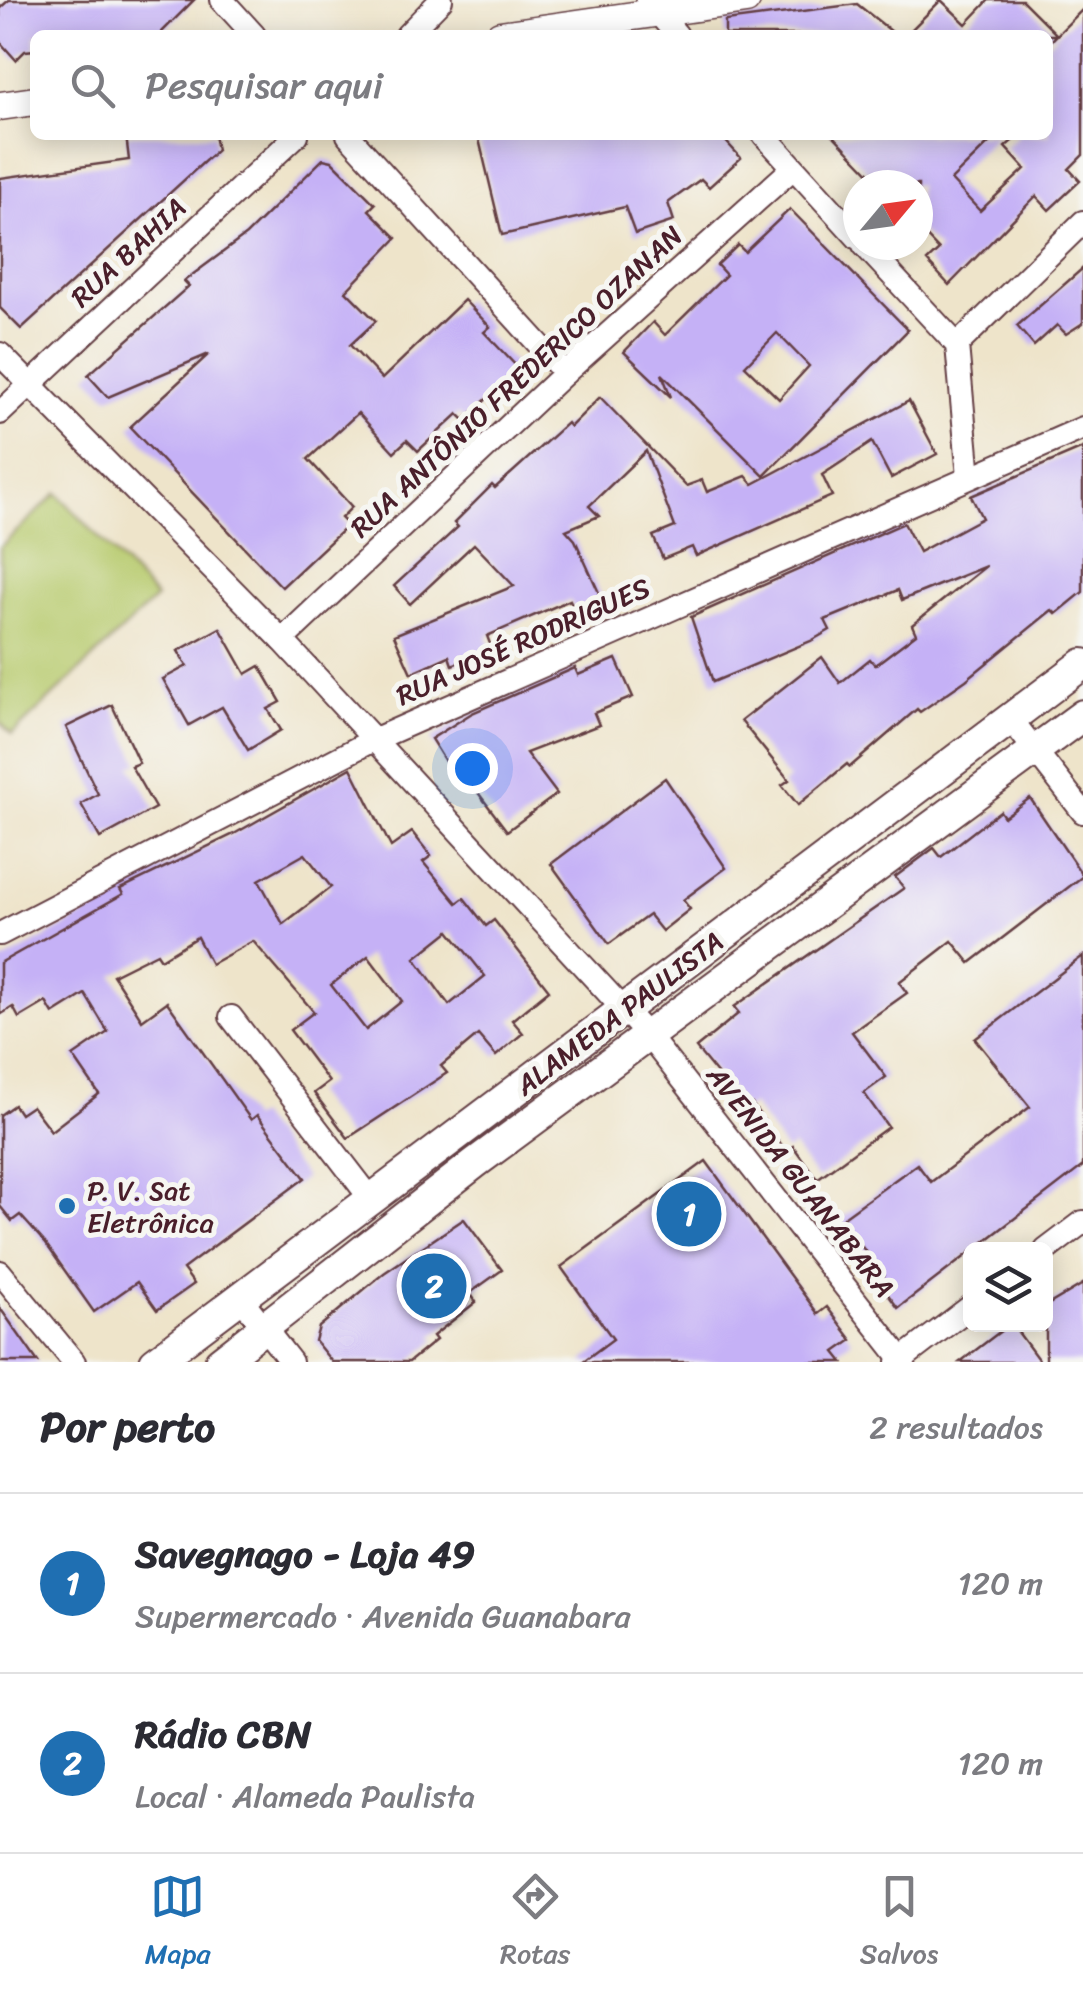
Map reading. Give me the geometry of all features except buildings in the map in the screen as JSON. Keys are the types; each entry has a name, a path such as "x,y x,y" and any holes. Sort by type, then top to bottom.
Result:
{"main road":[{"name":"ALAMEDA PAULISTA","path":"154,1362 1083,664"},
{"name":"ALAMEDA PAULISTA","path":"220,1362 475,1163 650,1038 1083,715"}],"street":[{"path":"222,0 249,30"},
{"path":"412,30 441,0"},
{"path":"526,30 652,6 746,0"},
{"path":"652,6 674,30"},
{"path":"0,106 30,102"},
{"name":"RUA BAHIA","path":"0,414 292,140"},
{"path":"353,140 565,373"},
{"path":"768,140 843,222"},
{"name":"RUA ANTÔNIO FREDERICO OZANAN","path":"282,640 565,373 793,168"},
{"path":"957,345 1083,222"},
{"path":"878,260 957,345 969,476"},
{"name":"AVENIDA GUANABARA","path":"0,354 282,640 650,1038 901,1361"},
{"name":"RUA JOSÉ RODRIGUES","path":"0,934 371,740 1083,428"},
{"path":"1010,718 1083,812"},
{"path":"230,1017 371,1199"},
{"path":"1053,1245 1083,1222"},
{"path":"0,1272 74,1362"},
{"path":"240,1297 292,1362"},
{"path":"901,1361 963,1312"}],"green space":[{"path":"57,493 156,598 12,735 0,722 0,547"}],"place":[{"name":"P. V. Sat Eletrônica","path":"67,1206"},
{"name":"Savegnago - Loja 49","path":"689,1214"},
{"name":"Rádio CBN","path":"434,1286"}]}
